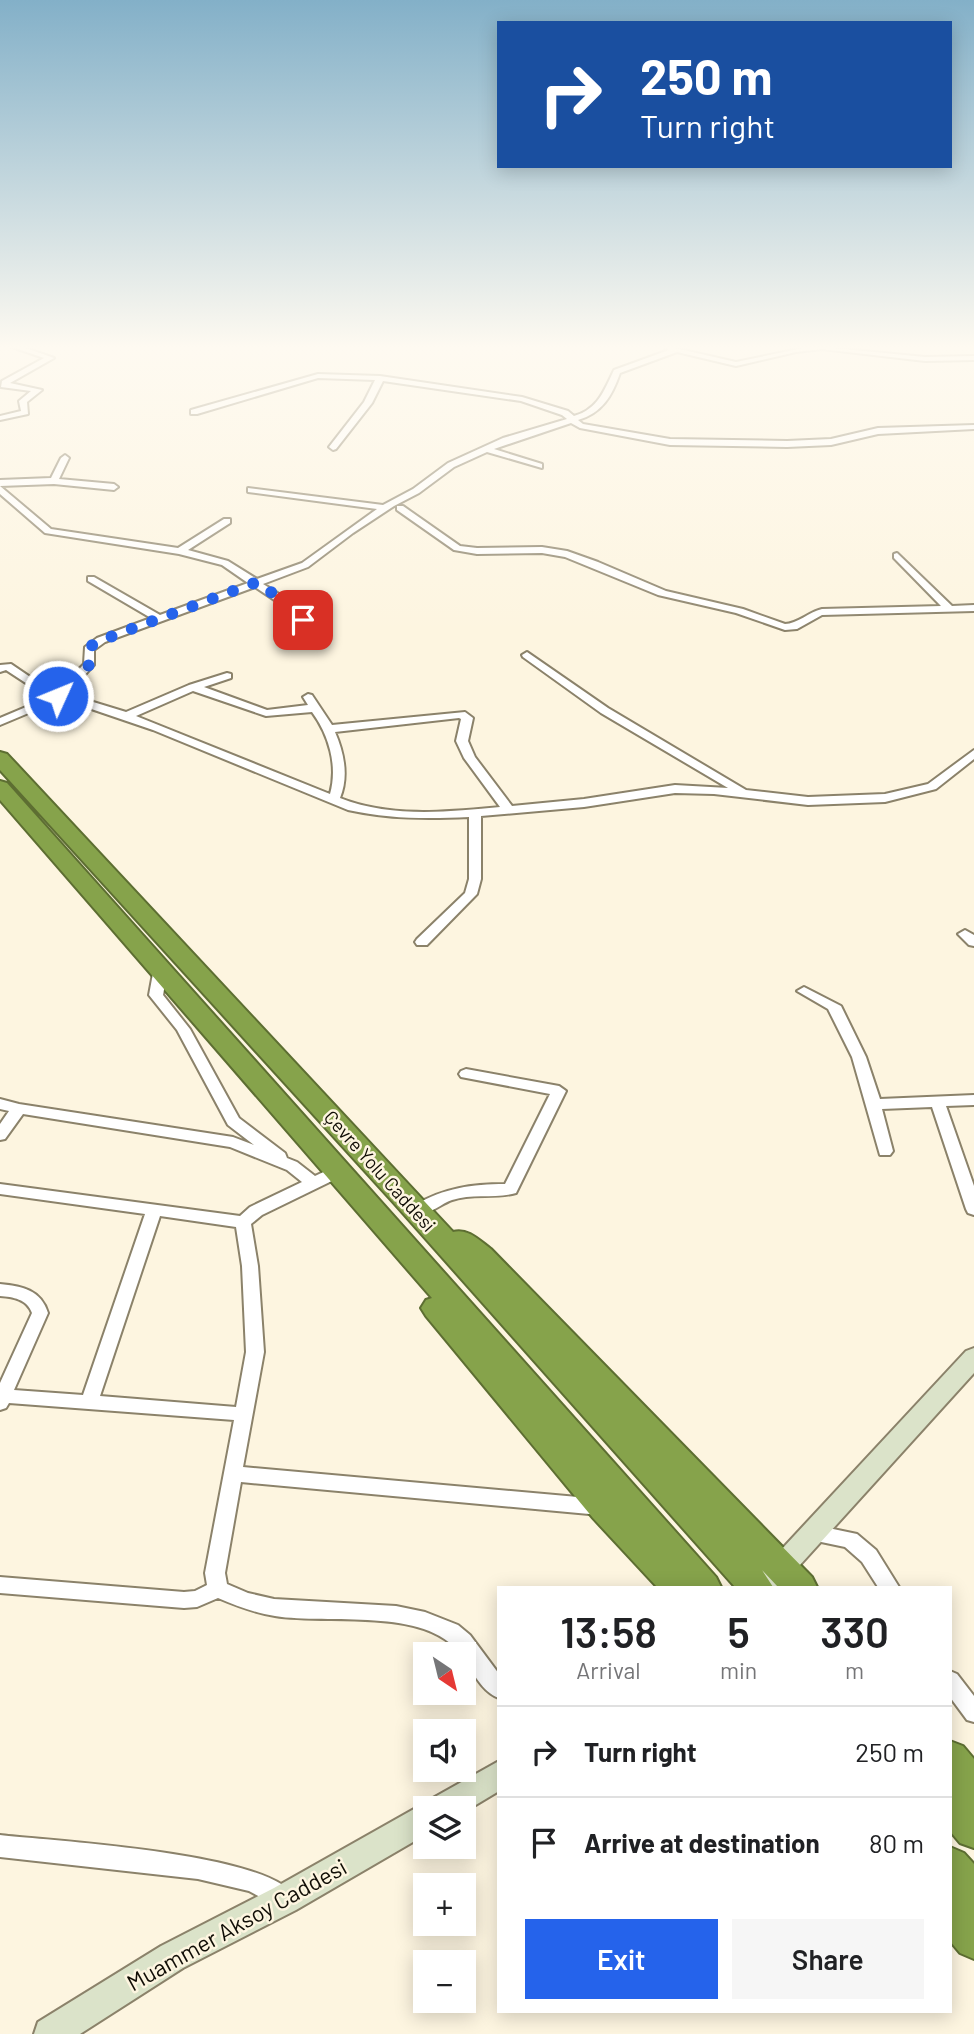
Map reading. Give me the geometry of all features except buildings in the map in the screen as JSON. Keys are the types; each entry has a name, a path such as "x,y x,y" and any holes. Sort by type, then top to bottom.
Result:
{"highway":[{"name":"Çevre Yolu Caddesi","path":"0,758 412,1202 481,1256 774,1582"},
{"name":"Çevre Yolu Caddesi","path":"0,787 161,968 326,1178 703,1586"},
{"path":"326,1178 605,1508 677,1586"},
{"path":"952,1760 974,1787"},
{"path":"952,1806 974,1830"},
{"path":"952,1868 974,1893"},
{"path":"952,1912 974,1939"}],"street":[{"path":"334,447 339,441"},
{"path":"0,722 58,696 89,665 89,649 94,643 305,565 384,508 416,491 451,465 509,441"},
{"path":"664,441 725,444 836,441"},
{"path":"486,449 539,467"},
{"path":"54,481 65,457"},
{"path":"0,483 54,481 114,487"},
{"path":"0,489 48,531 216,559 257,582 286,603 303,620 313,645"},
{"path":"251,490 278,497 312,497 384,508"},
{"path":"400,508 457,547 541,550 563,554 588,561 664,594 697,604 749,614 781,626 793,627 804,617 822,612 974,608"},
{"path":"180,551 227,522"},
{"path":"897,556 950,610"},
{"path":"91,579 158,618"},
{"path":"527,655 550,675 601,709 745,794"},
{"path":"2,665 30,684 58,696 126,716 332,800 379,813 416,816 475,813 584,803 675,789 808,801 885,798 932,787 974,753"},
{"path":"126,716 192,687 227,676"},
{"path":"192,687 266,713 311,702 329,729 340,768 338,792 332,800"},
{"path":"329,729 461,715 467,718 462,741 470,758 508,809"},
{"path":"422,942 471,894 475,879 475,813"},
{"path":"161,968 156,995 183,1029 233,1121 292,1166"},
{"path":"804,991 834,1006 859,1057 874,1104 884,1151"},
{"path":"412,1202 460,1190 510,1189 559,1091 466,1074"},
{"path":"874,1104 974,1100"},
{"path":"937,1102 974,1209"},
{"path":"0,1104 233,1142 326,1178"},
{"path":"0,1135 19,1109"},
{"path":"0,1189 243,1222 257,1212 326,1178"},
{"path":"89,1403 154,1212"},
{"path":"243,1222 250,1266 255,1352 215,1573 218,1589 235,1600 275,1608 411,1616 453,1631 497,1686"},
{"path":"0,1290 27,1295 38,1304 40,1313 1,1398 243,1414"},
{"path":"774,1582 974,1357"},
{"path":"234,1474 605,1508"},
{"path":"814,1534 849,1539 869,1556 888,1586"},
{"path":"0,1585 184,1600 197,1599 218,1589"},
{"path":"952,1683 974,1713"},
{"path":"464,1796 497,1776"},
{"name":"Muammer Aksoy Caddesi","path":"50,2034 172,1957 285,1899 413,1826"},
{"path":"0,1846 198,1868 253,1881 285,1899"}],"route":[{"path":"58,696 89,665 89,649 94,643 257,582 286,603 303,620"}]}
